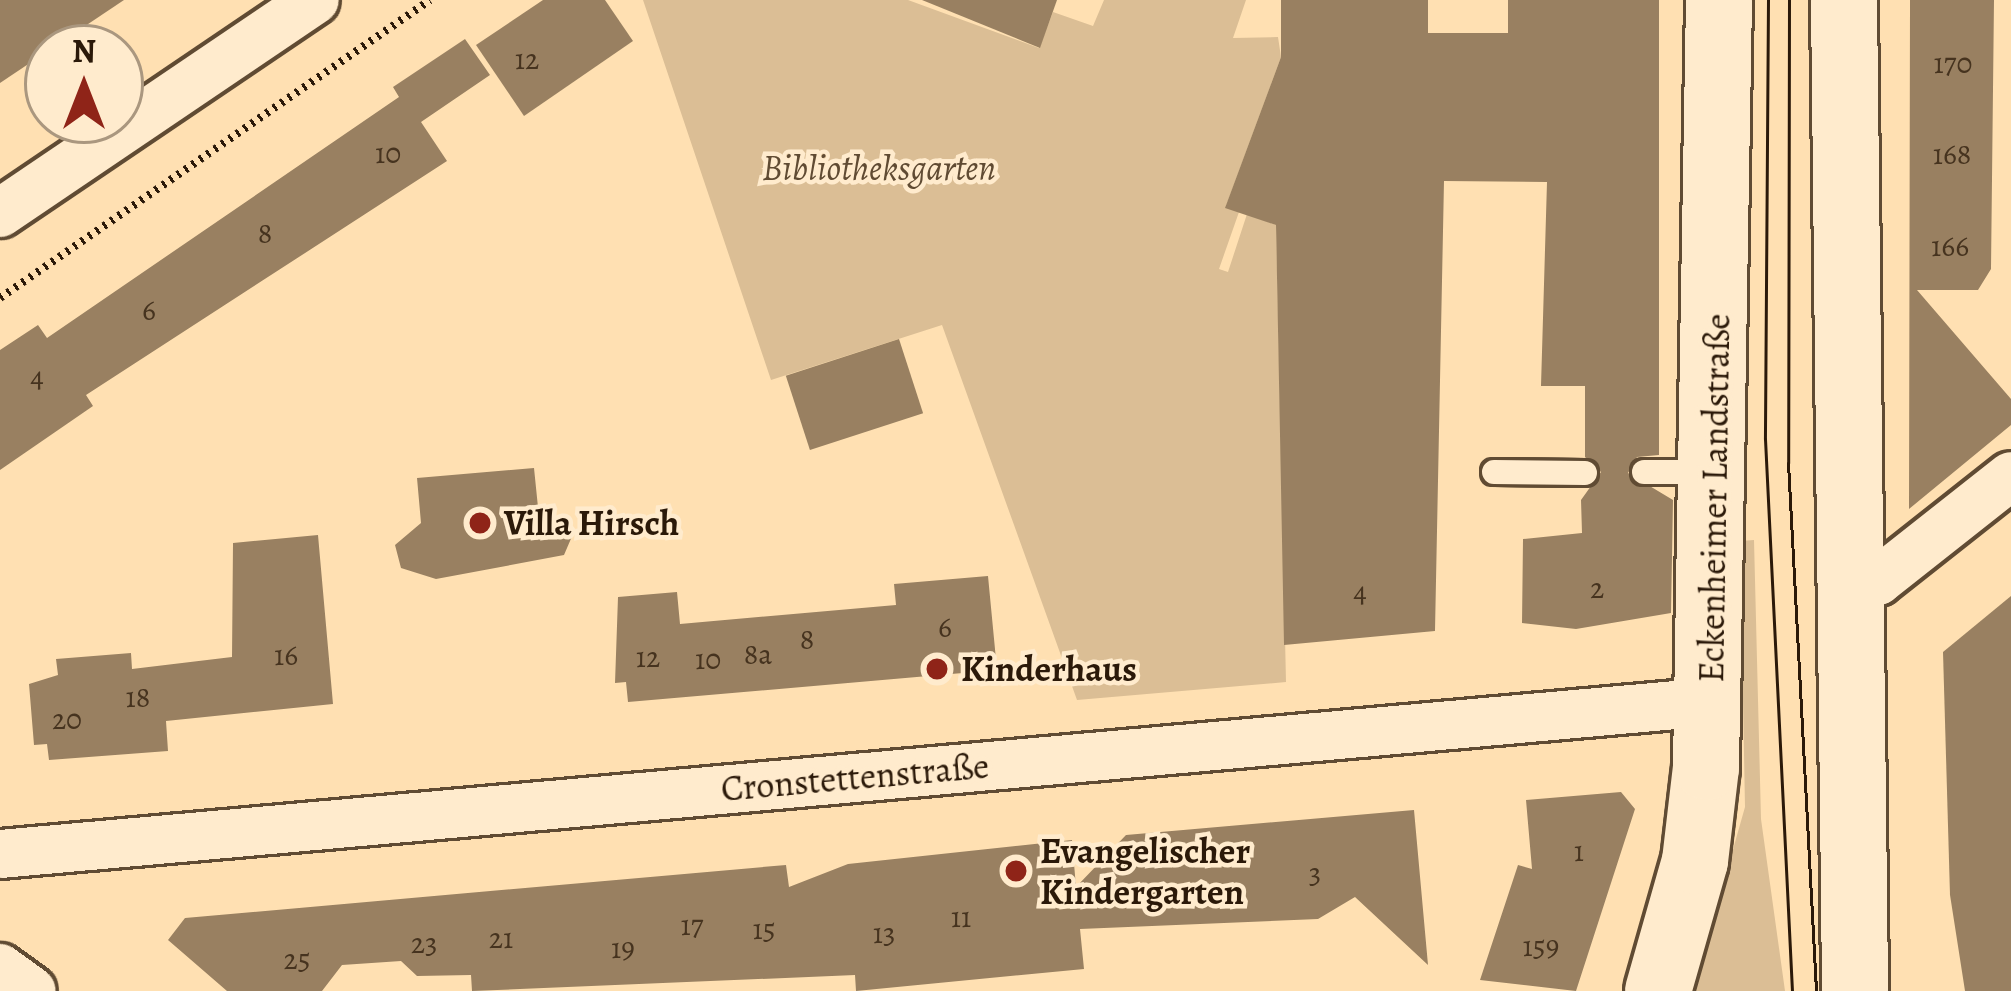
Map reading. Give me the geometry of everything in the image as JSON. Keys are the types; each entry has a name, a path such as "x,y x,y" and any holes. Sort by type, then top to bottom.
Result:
{"main road":[{"name":"Eckenheimer Landstraße","path":"1658,991 1695,861 1710,702 1717,472 1719,0"},
{"path":"1844,0 1842,583 1855,991"}],"street":[{"path":"0,213 311,1"},
{"path":"1842,583 1878,581 2011,476"},
{"name":"Cronstettenstraße","path":"0,854 1710,702"},
{"path":"0,968 32,991"}],"lane":[{"path":"1494,472 1585,473"},
{"path":"1644,472 1717,472"}],"path":[{"path":"0,298 430,0"}],"green space":[{"name":"Bibliotheksgarten","path":"643,0 908,0 1039,48 1053,12 1093,26 1104,0 1246,0 1233,38 1278,37 1281,57 1226,206 1239,212 1219,269 1228,272 1247,214 1276,225 1286,682 1077,700 942,325 771,380"},
{"path":"1754,540 1761,819 1785,991 1693,991 1745,807 1740,541"}],"building":[{"path":"0,0 124,0 88,24 24,24 24,67 0,83"},
{"path":"543,0 605,0 633,41 524,116 476,45"},
{"path":"922,0 1057,0 1040,48"},
{"path":"1281,0 1428,0 1428,33 1508,33 1508,0 1659,0 1659,455 1637,457 1628,473 1673,500 1671,613 1576,629 1522,623 1523,539 1582,533 1581,500 1601,472 1585,457 1585,386 1541,386 1547,182 1444,181 1435,631 1284,645 1276,225 1225,208 1281,57"},
{"path":"1910,0 1994,0 1991,269 1978,290 1917,290 2011,399 2011,425 1909,509"},
{"path":"465,39 490,75 421,122 447,161 86,395 93,406 0,470 0,350 38,325 47,338 399,97 393,87"},
{"path":"899,339 923,413 810,450 786,376"},
{"name":"Villa Hirsch","path":"534,468 539,517 573,534 564,555 436,579 401,568 395,545 421,523 417,478"},
{"path":"318,535 333,704 166,721 168,751 49,760 47,744 34,745 29,684 58,675 56,659 131,653 132,669 232,657 233,543"},
{"path":"988,576 997,670 628,702 626,682 615,683 618,597 677,592 680,624 896,605 894,584"},
{"path":"2011,596 2011,991 1965,991 1950,895 1943,652"},
{"path":"1621,792 1635,809 1576,991 1480,980 1518,865 1532,869 1526,800"},
{"path":"1414,810 1428,965 1355,897 1318,919 1080,929 1084,969 856,991 855,975 472,991 471,975 417,976 401,961 342,965 322,991 227,991 168,940 185,918 786,865 789,887 848,864 1072,840 1076,887 1126,835"}],"tram line":[{"path":"1768,0 1765,439 1792,991"},
{"path":"1789,0 1788,463 1816,991"}],"place":[{"name":"Villa Hirsch","path":"480,523"},
{"name":"Kinderhaus","path":"937,669"},
{"name":"Evangelischer Kindergarten","path":"1016,871"}]}
